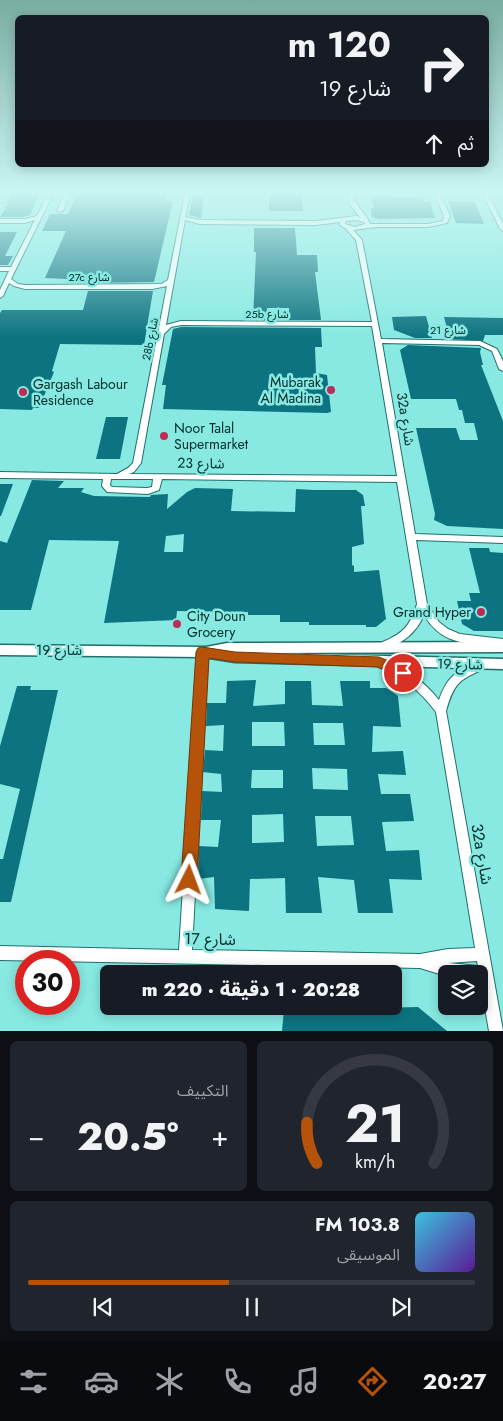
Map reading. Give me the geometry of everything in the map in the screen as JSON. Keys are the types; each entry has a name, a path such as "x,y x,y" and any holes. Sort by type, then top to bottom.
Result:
{"street":[{"path":"0,296 26,242"},
{"name":"28b شارع","path":"116,476 131,470 137,463 178,242"},
{"name":"32a شارع","path":"358,242 378,341 422,604 435,623 446,633 458,637 503,643"},
{"path":"0,269 13,269"},
{"name":"27c شارع","path":"0,278 8,279 18,286 35,287 152,287 162,286 171,282"},
{"name":"25b شارع","path":"162,333 170,326 181,323 375,324"},
{"name":"شارع 21","path":"378,341 480,343 495,350 503,369"},
{"name":"شارع 23","path":"0,475 401,479"},
{"path":"107,476 106,486 110,490 148,491 156,488 158,476"},
{"path":"411,537 503,540"},
{"path":"380,647 397,640 411,629 418,621 422,604"},
{"name":"شارع 19","path":"205,652 227,648 503,647"},
{"name":"شارع 19","path":"0,650 205,652 235,657 503,664"},
{"path":"184,956 205,652"},
{"name":"32a شارع","path":"379,662 417,682 441,711 485,965"},
{"name":"32a شارع","path":"441,711 449,685 461,675 484,664"},
{"name":"شارع 17","path":"0,953 420,961 448,956 483,954"},
{"name":"شارع 17","path":"420,961 438,967"},
{"name":"32a شارع","path":"488,985 496,1031"}],"building":[{"path":"0,242 12,242 5,256 13,256 8,265 0,265"},
{"path":"61,242 163,242 154,282 88,283 89,280 45,278"},
{"path":"254,242 296,242 297,255 317,255 318,272 315,272 321,320 289,320 289,308 267,308 267,320 253,320 256,252 254,252"},
{"path":"88,291 153,291 144,345 60,344 52,371 54,372 39,408 33,408 32,410 0,409 0,313 2,310 83,310"},
{"path":"426,316 432,338 415,338 394,330 392,317"},
{"path":"444,317 503,318 503,335 485,335 483,341 450,339"},
{"path":"181,327 321,328 322,347 315,347 316,373 327,375 331,412 163,409 166,385 162,385 173,329"},
{"path":"408,345 481,348 483,365 481,365 503,421 503,529 447,526 434,520 435,514 416,428 456,428 460,440 478,440 474,423 465,423 462,410 459,410 456,399 411,399 400,350"},
{"path":"106,417 128,417 120,459 96,459"},
{"path":"32,480 64,481 58,488 84,488 81,492 94,496 150,497 151,495 168,494 167,509 187,492 195,488 233,489 231,511 295,512 296,489 356,490 363,495 365,506 361,506 364,544 352,547 352,565 354,566 354,572 379,570 386,619 376,627 366,627 366,625 309,625 309,622 280,622 280,615 248,615 248,612 177,611 176,620 104,623 119,541 49,540 31,610 0,610 0,541 7,543","holes":["184,534 183,552 164,552 166,536"]},
{"path":"0,484 13,484 1,516 0,516"},
{"path":"469,548 489,548 490,552 503,553 503,631 474,631 462,624 457,601 471,601 469,593 480,593"},
{"path":"256,680 253,706 285,704 285,681 311,681 312,705 343,706 340,681 370,681 370,688 386,688 398,696 401,727 373,726 372,752 403,751 406,775 378,774 381,794 410,794 414,821 382,822 386,851 419,850 422,880 389,879 393,913 358,913 354,880 318,877 322,913 286,913 285,878 250,879 249,911 215,909 214,877 198,879 199,846 218,847 221,820 201,820 202,791 222,792 221,774 203,772 205,750 223,751 224,725 206,726 207,703 226,703 227,681","holes":["252,722 284,722 285,746 252,746","313,723 343,723 345,745 314,745","312,768 347,769 348,790 313,789","252,770 283,770 283,788 251,788","283,814 284,842 252,843 252,815","315,816 351,816 354,845 317,846"]},
{"path":"17,686 31,686 30,690 58,690 11,902 0,902 0,859 3,859 20,789 0,784 0,746"},
{"path":"402,1007 418,1007 447,1031 282,1031 284,1015 402,1015"}],"place":[{"name":"Mubarak Al Madina","path":"331,390"},
{"name":"Gargash Labour Residence","path":"23,392"},
{"name":"Noor Talal Supermarket","path":"164,436"},
{"name":"Grand Hyper","path":"481,612"},
{"name":"City Doun Grocery","path":"177,624"}],"route":[{"path":"189,880 202,652 235,657 379,662 403,673"}]}
